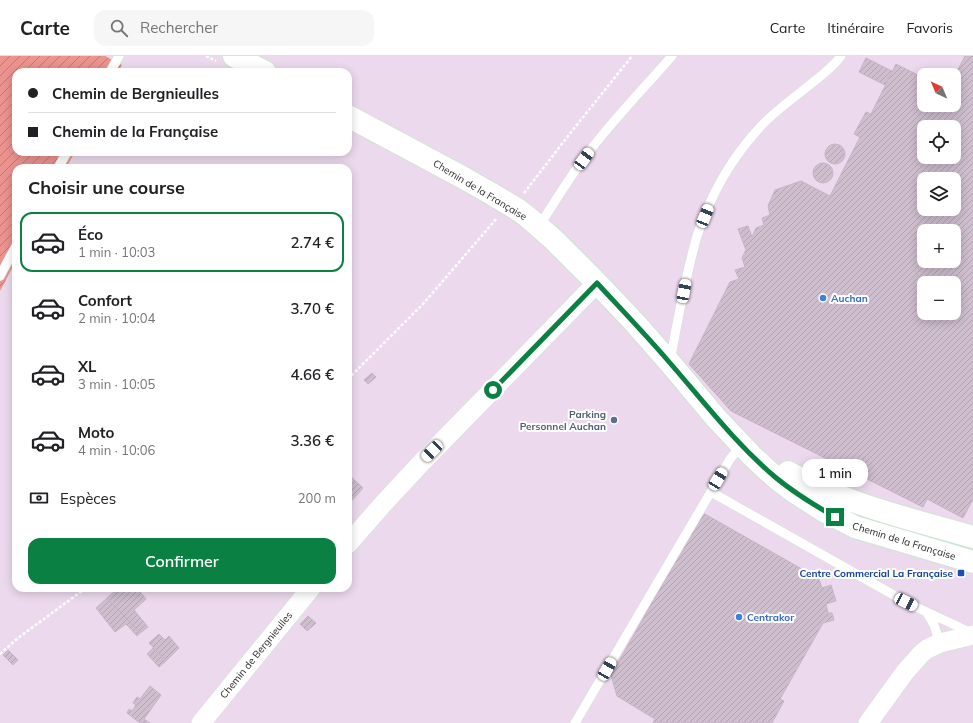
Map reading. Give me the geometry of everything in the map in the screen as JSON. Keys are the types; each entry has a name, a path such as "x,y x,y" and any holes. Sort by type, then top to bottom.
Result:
{"street":[{"path":"234,56 257,68"},
{"name":"Chemin de la Française","path":"352,118 442,166 511,206 539,226 635,323 705,405 743,444 752,456 776,478 808,501 835,517 864,530 973,562"},
{"path":"352,539 422,462 597,283"},
{"name":"Chemin de la Française","path":"743,444 786,471 819,488 863,505 973,537"},
{"name":"Chemin de Bergnieulles","path":"201,723 308,592"},
{"path":"868,723 905,672 927,649 940,643 973,635"}],"lane":[{"path":"112,68 119,56"},
{"path":"539,226 589,152 612,123 672,56"},
{"path":"670,363 692,256 704,218 714,194 737,157 761,126 832,67 841,56"},
{"path":"0,276 12,254"},
{"path":"575,723 710,492 730,459 743,444"},
{"path":"710,492 906,602 927,613 953,623 973,635"},
{"path":"927,613 934,625 940,643"}],"path":[{"path":"352,375 423,304 495,220 522,196 632,56"},
{"path":"0,654 18,638 81,592"}],"shaded area":[{"path":"0,56 105,56 122,65 120,68 12,68 12,156 73,156 68,164 12,164 12,268 0,291"}],"building":[{"name":"Auchan","path":"965,56 973,56 973,499 963,518 927,499 923,507 731,411 689,364 730,282 739,279 735,270 745,267 742,258 746,250 738,229 748,226 752,237 756,228 764,225 762,218 770,215 768,206 775,190 801,181 830,196 860,137 854,134 866,112 871,114 896,64 917,74 917,112 961,112 961,68 959,68"},
{"path":"866,58 892,71 885,85 859,72"},
{"path":"831,144 839,144 845,150 845,158 839,164 831,164 825,158 825,150"},
{"path":"823,163 830,166 833,173 830,180 823,183 816,180 813,173 816,166"},
{"path":"372,373 376,377 368,384 364,380"},
{"path":"352,478 363,488 352,500"},
{"name":"Centrakor","path":"703,513 809,573 820,570 822,578 819,579 822,588 831,585 836,601 826,604 828,613 832,613 834,620 823,623 780,699 784,701 772,723 653,723 655,719 617,696 611,675"},
{"path":"114,592 140,592 146,599 134,610 148,627 140,633 107,598"},
{"path":"107,598 140,633 137,636 126,624 115,632 96,608"},
{"path":"308,616 316,623 307,631 300,624"},
{"path":"159,634 165,640 169,636 179,648 166,661 149,643"},
{"path":"153,648 166,661 159,667 147,654"},
{"path":"8,650 18,660 13,665 3,655"},
{"path":"150,686 161,695 144,719 150,723 140,723 127,713 129,709 132,711 136,705 133,703 137,697 140,699"}],"place":[{"name":"Auchan","path":"823,298"},
{"name":"Parking Personnel Auchan","path":"614,420"},
{"name":"Centre Commercial La Française","path":"961,573"},
{"name":"Centrakor","path":"739,617"}],"route":[{"path":"493,390 597,283 635,323 716,418 752,456 785,485 835,517"}]}
